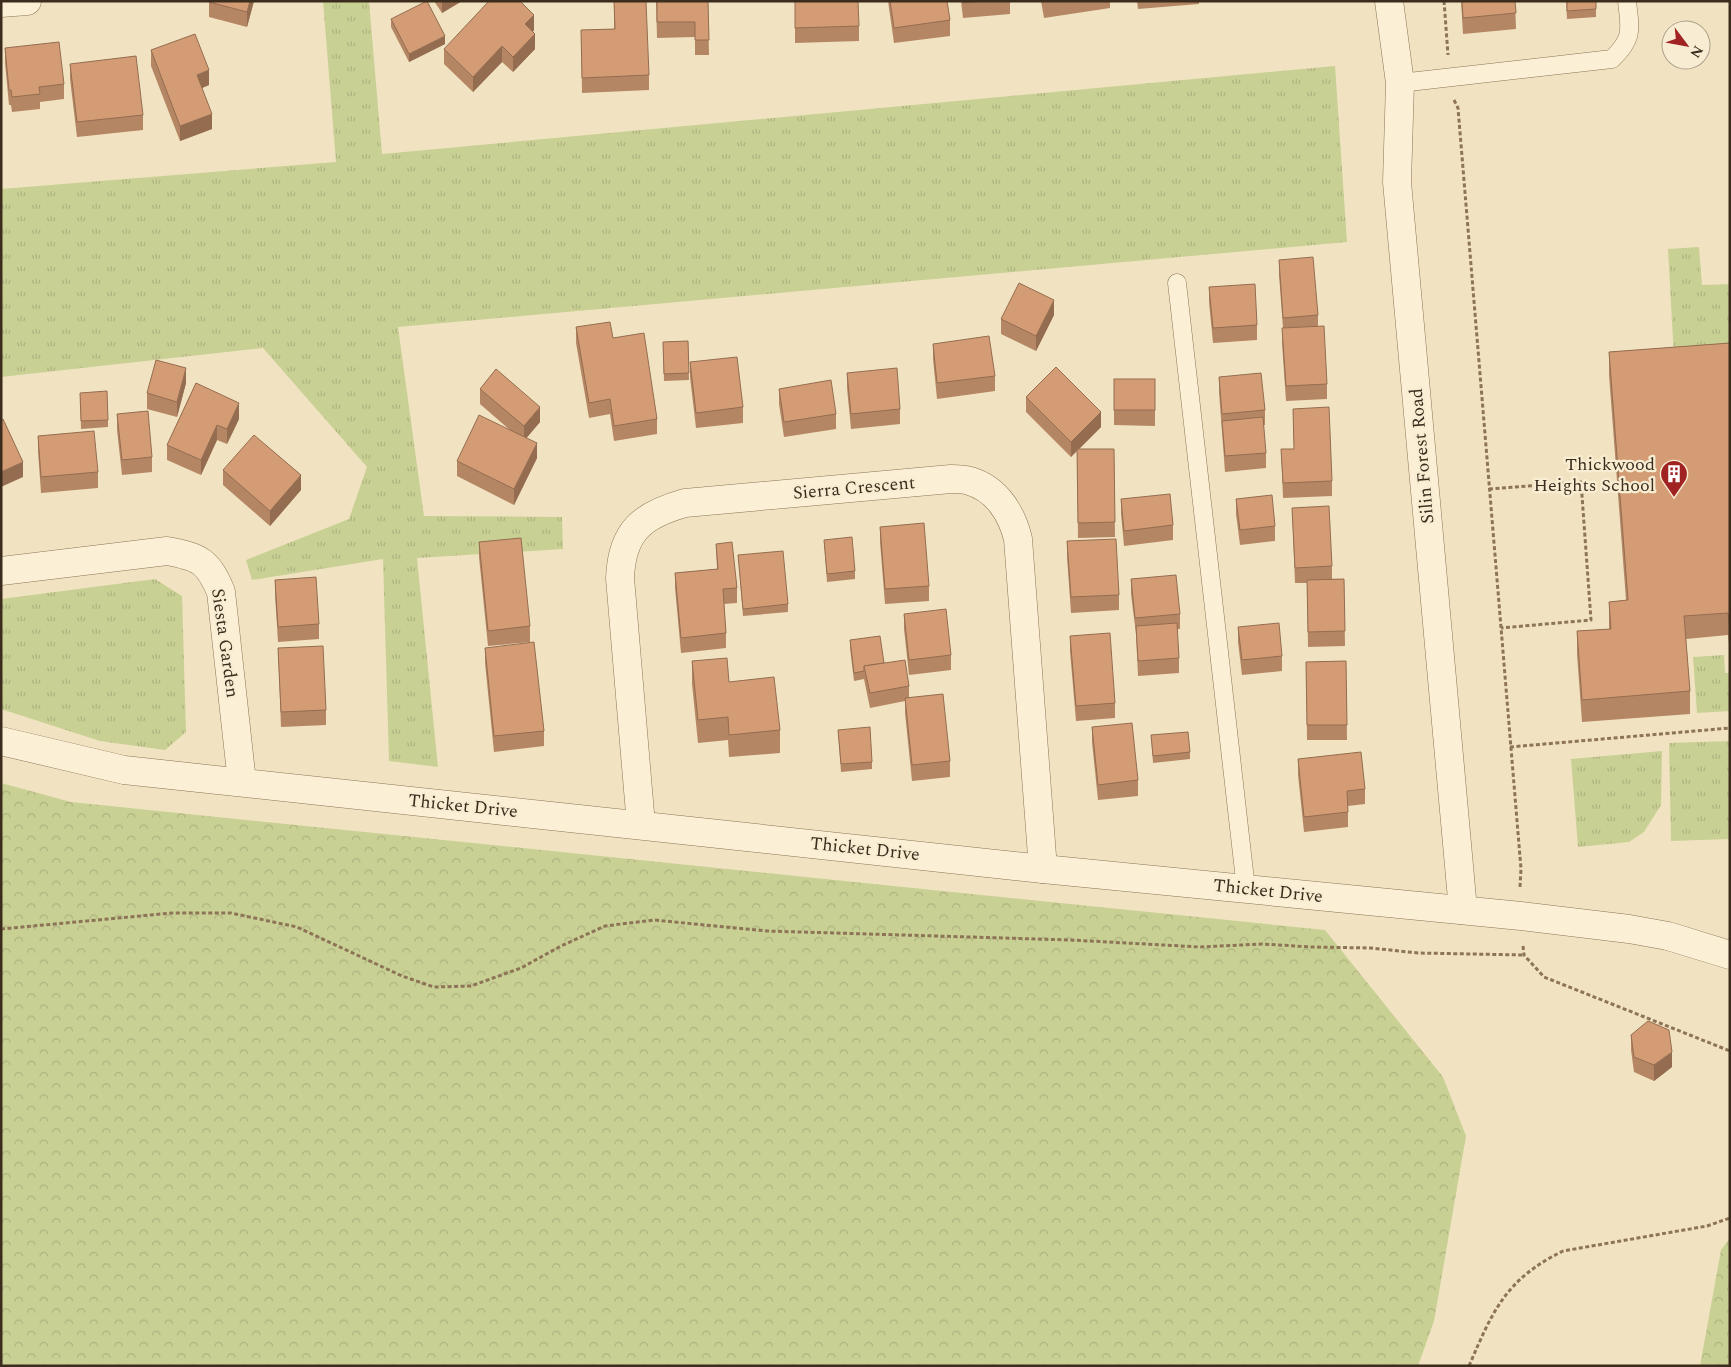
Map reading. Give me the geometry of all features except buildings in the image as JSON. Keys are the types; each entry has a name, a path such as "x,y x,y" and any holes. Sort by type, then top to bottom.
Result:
{"street":[{"path":"1,3 27,1"},
{"name":"Silin Forest Road","path":"1389,1 1400,82 1397,182 1462,910"},
{"name":"Sierra Crescent","path":"641,825 620,578 620,562 624,548 633,531 648,518 663,509 685,503 951,479 970,481 996,497 1008,511 1015,524 1018,539 1043,869"},
{"name":"Siesta Garden","path":"1,571 167,551 186,555 203,562 213,574 221,592 242,782"},
{"name":"Thicket Drive","path":"1,741 124,770 1043,869 1462,910 1629,929 1668,936 1730,955"}],"lane":[{"path":"1400,82 1612,59 1628,41 1630,26 1627,1"},
{"path":"1177,283 1246,889"}],"path":[{"path":"1444,1 1450,96 1458,108 1521,869 1519,882"},
{"path":"1490,490 1581,482 1591,620 1501,628"},
{"path":"1510,747 1730,728"},
{"path":"1,928 172,914 231,913 297,928 402,976 434,987 471,986 522,968 561,946 605,926 654,920 767,931 1071,940 1200,947 1262,944 1371,948 1418,953 1524,955"},
{"path":"1522,941 1524,955 1544,977 1730,1052"},
{"path":"1469,1366 1488,1322 1502,1299 1520,1278 1542,1261 1563,1251 1707,1226 1730,1218"}],"green space":[{"path":"323,1 369,1 382,154 1335,66 1347,242 398,327 424,516 562,517 563,549 417,558 438,767 389,761 383,559 252,580 246,560 349,519 367,467 263,348 1,377 1,189 336,162"},
{"path":"1699,247 1702,285 1730,284 1730,354 1674,358 1668,249"},
{"path":"155,579 182,596 186,732 165,750 100,741 1,709 1,599"},
{"path":"1724,655 1725,673 1730,673 1730,711 1697,713 1693,657"},
{"path":"1730,741 1730,839 1671,841 1669,743"},
{"path":"1662,751 1661,805 1644,832 1629,842 1578,847 1571,759"},
{"path":"1,783 71,802 1325,930 1443,1077 1466,1136 1434,1321 1418,1366 1,1366"},
{"path":"1730,1238 1730,1366 1700,1366 1721,1250"}],"place":[{"name":"Thickwood Heights School","path":"1674,498"}]}
